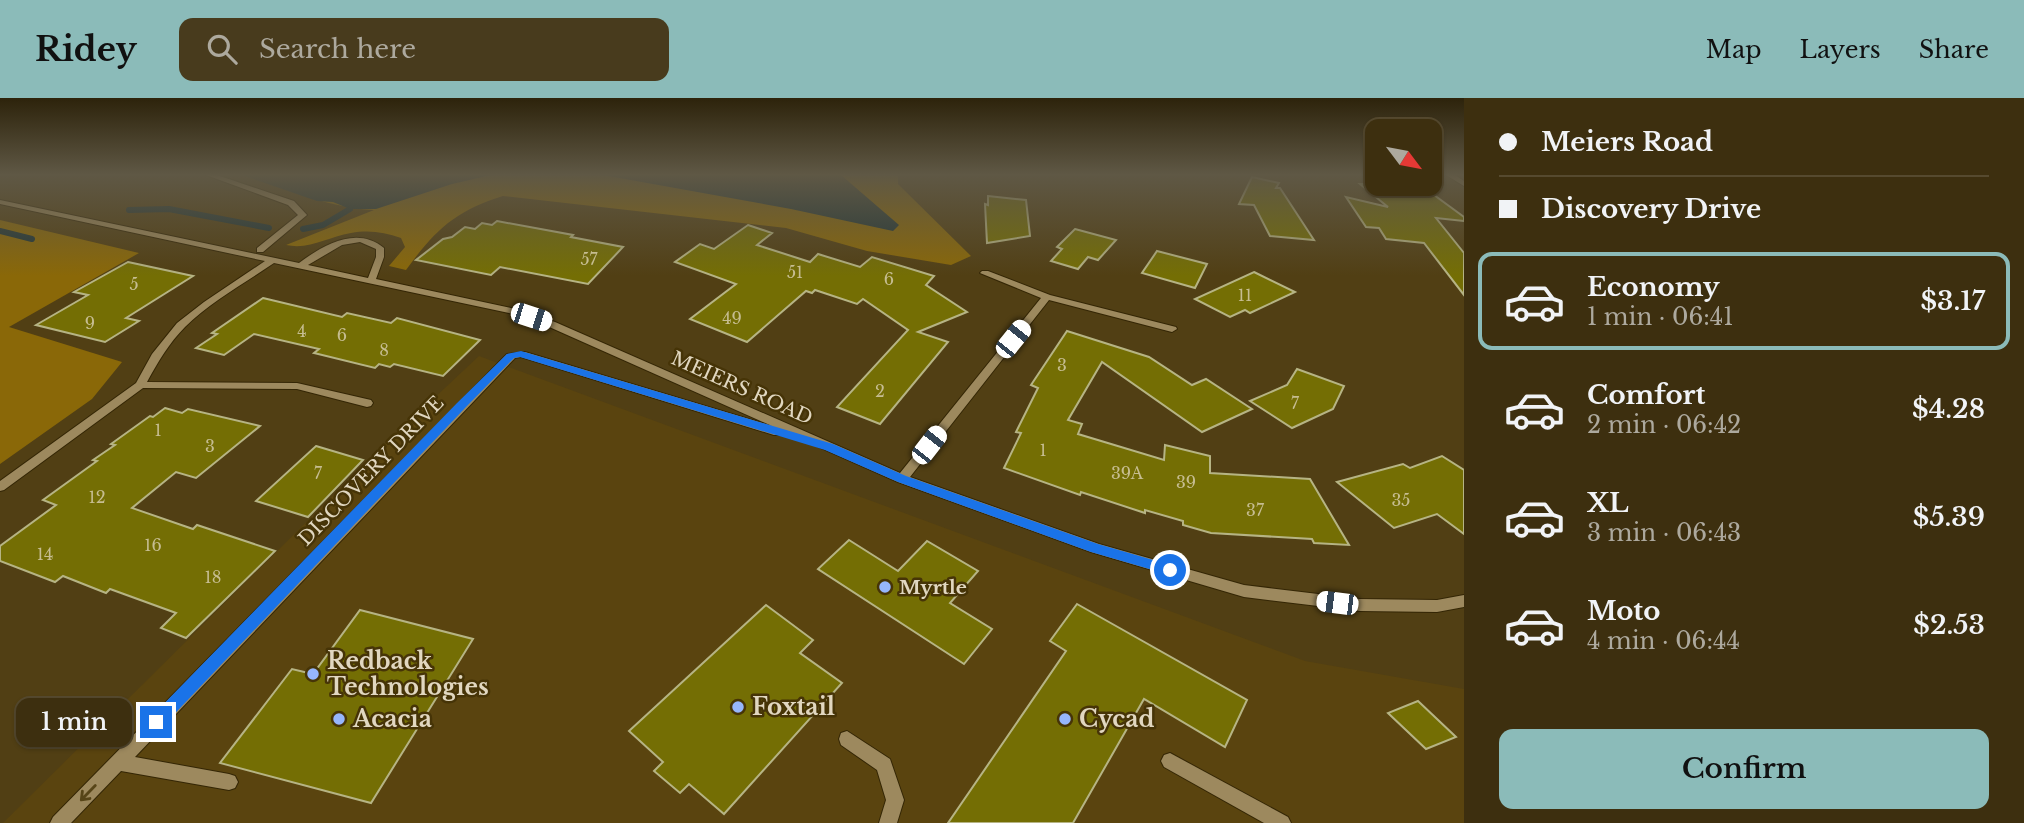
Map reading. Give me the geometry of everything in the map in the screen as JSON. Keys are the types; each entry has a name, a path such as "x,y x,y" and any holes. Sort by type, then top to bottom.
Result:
{"street":[{"name":"MEIERS ROAD","path":"32,209 511,311 551,324 902,479 1096,548 1244,591 1360,606 1437,606 1464,601"},
{"path":"260,250 303,215 297,209"},
{"path":"301,265 333,246 348,241 373,243 380,248 380,257 371,281"},
{"path":"0,487 140,384 156,356 181,325 207,304 273,260"},
{"path":"985,273 1047,297 1172,330"},
{"path":"902,479 1047,297"},
{"name":"DISCOVERY DRIVE","path":"59,823 510,356 521,354 829,447"},
{"path":"140,384 297,386 367,403"},
{"path":"847,739 884,765 895,800 888,823"},
{"path":"1170,761 1282,823"},
{"path":"118,762 229,782"}],"shaded area":[{"path":"364,209 470,209 437,233 406,270 389,266 405,247 401,238 382,233 358,232 303,246 286,245 374,210"},
{"path":"616,209 923,209 971,256 951,265 867,251 786,228"},
{"path":"0,220 139,253 9,327 122,362 92,399 0,464"},
{"path":"479,356 1305,661 1464,689 1464,823 3,823 380,449"}],"water":[{"path":"791,209 880,209 899,225 893,231"}],"building":[{"path":"985,209 1027,209 1030,236 987,243"},
{"path":"1256,209 1294,209 1314,240 1270,236"},
{"path":"1354,209 1453,209 1464,217 1464,221 1436,218 1464,253 1464,295 1424,243 1386,239 1379,228 1366,227"},
{"path":"497,221 623,247 588,284 500,267 491,275 416,260 443,239 452,237 465,227 475,229 482,223 492,225"},
{"path":"748,225 772,233 757,245 810,262 818,254 860,267 872,257 934,276 926,285 967,312 918,332 948,342 880,424 837,407 908,330 863,299 857,304 815,290 812,293 806,291 747,342 690,319 736,284 675,262 700,244 714,249"},
{"path":"1075,229 1116,240 1098,260 1088,257 1078,269 1051,261 1062,249 1057,247"},
{"path":"1157,251 1207,264 1195,288 1142,273"},
{"path":"128,262 193,276 126,318 139,321 105,342 36,325 88,295 74,292"},
{"path":"1254,272 1295,292 1250,313 1245,310 1230,317 1195,299"},
{"path":"263,298 342,317 347,313 391,323 397,318 480,340 443,376 394,364 390,367 379,364 375,368 314,353 319,349 254,334 224,355 196,348 217,334 212,333"},
{"path":"1067,331 1149,357 1192,385 1206,379 1252,409 1202,432 1102,362 1068,420 1082,424 1078,434 1164,460 1165,445 1210,456 1210,473 1310,479 1349,545 1314,543 1312,539 1211,533 1183,525 1183,521 1145,510 1145,513 1081,492 1080,495 1004,468 1021,433 1016,432 1038,388 1031,385"},
{"path":"1297,369 1344,386 1333,409 1292,428 1250,401 1287,385"},
{"path":"165,408 182,413 188,409 260,426 196,478 176,472 132,508 193,529 197,525 275,551 186,638 161,628 176,613 110,589 106,593 63,576 55,582 0,561 0,546 56,505 43,500 97,461 93,460 115,445 111,444"},
{"path":"316,446 363,460 308,517 256,501"},
{"path":"1442,456 1464,470 1464,534 1437,514 1394,528 1337,482 1403,464 1410,468"},
{"name":"Myrtle","path":"849,540 898,571 927,541 978,571 950,603 992,629 964,664 818,569"},
{"name":"Cycad","path":"1077,604 1247,700 1225,747 1144,699 1073,823 948,823 1066,651 1050,641"},
{"name":"Foxtail","path":"766,605 813,640 800,653 842,683 724,814 689,784 680,793 654,771 663,762 629,731"},
{"name":"Acacia","path":"360,610 473,639 371,803 220,763 292,669 313,674"},
{"path":"1418,701 1456,737 1426,749 1388,713"}],"waterway":[{"path":"129,210 169,209 269,228"},
{"path":"303,229 323,225 350,209"},
{"path":"0,231 32,239"}],"place":[{"name":"Myrtle","path":"885,587"},
{"name":"Redback Technologies","path":"313,674"},
{"name":"Foxtail","path":"738,707"},
{"name":"Acacia","path":"339,719"},
{"name":"Cycad","path":"1065,719"}],"route":[{"path":"156,722 510,356 521,354 829,447 902,479 1096,548 1170,570"}]}
